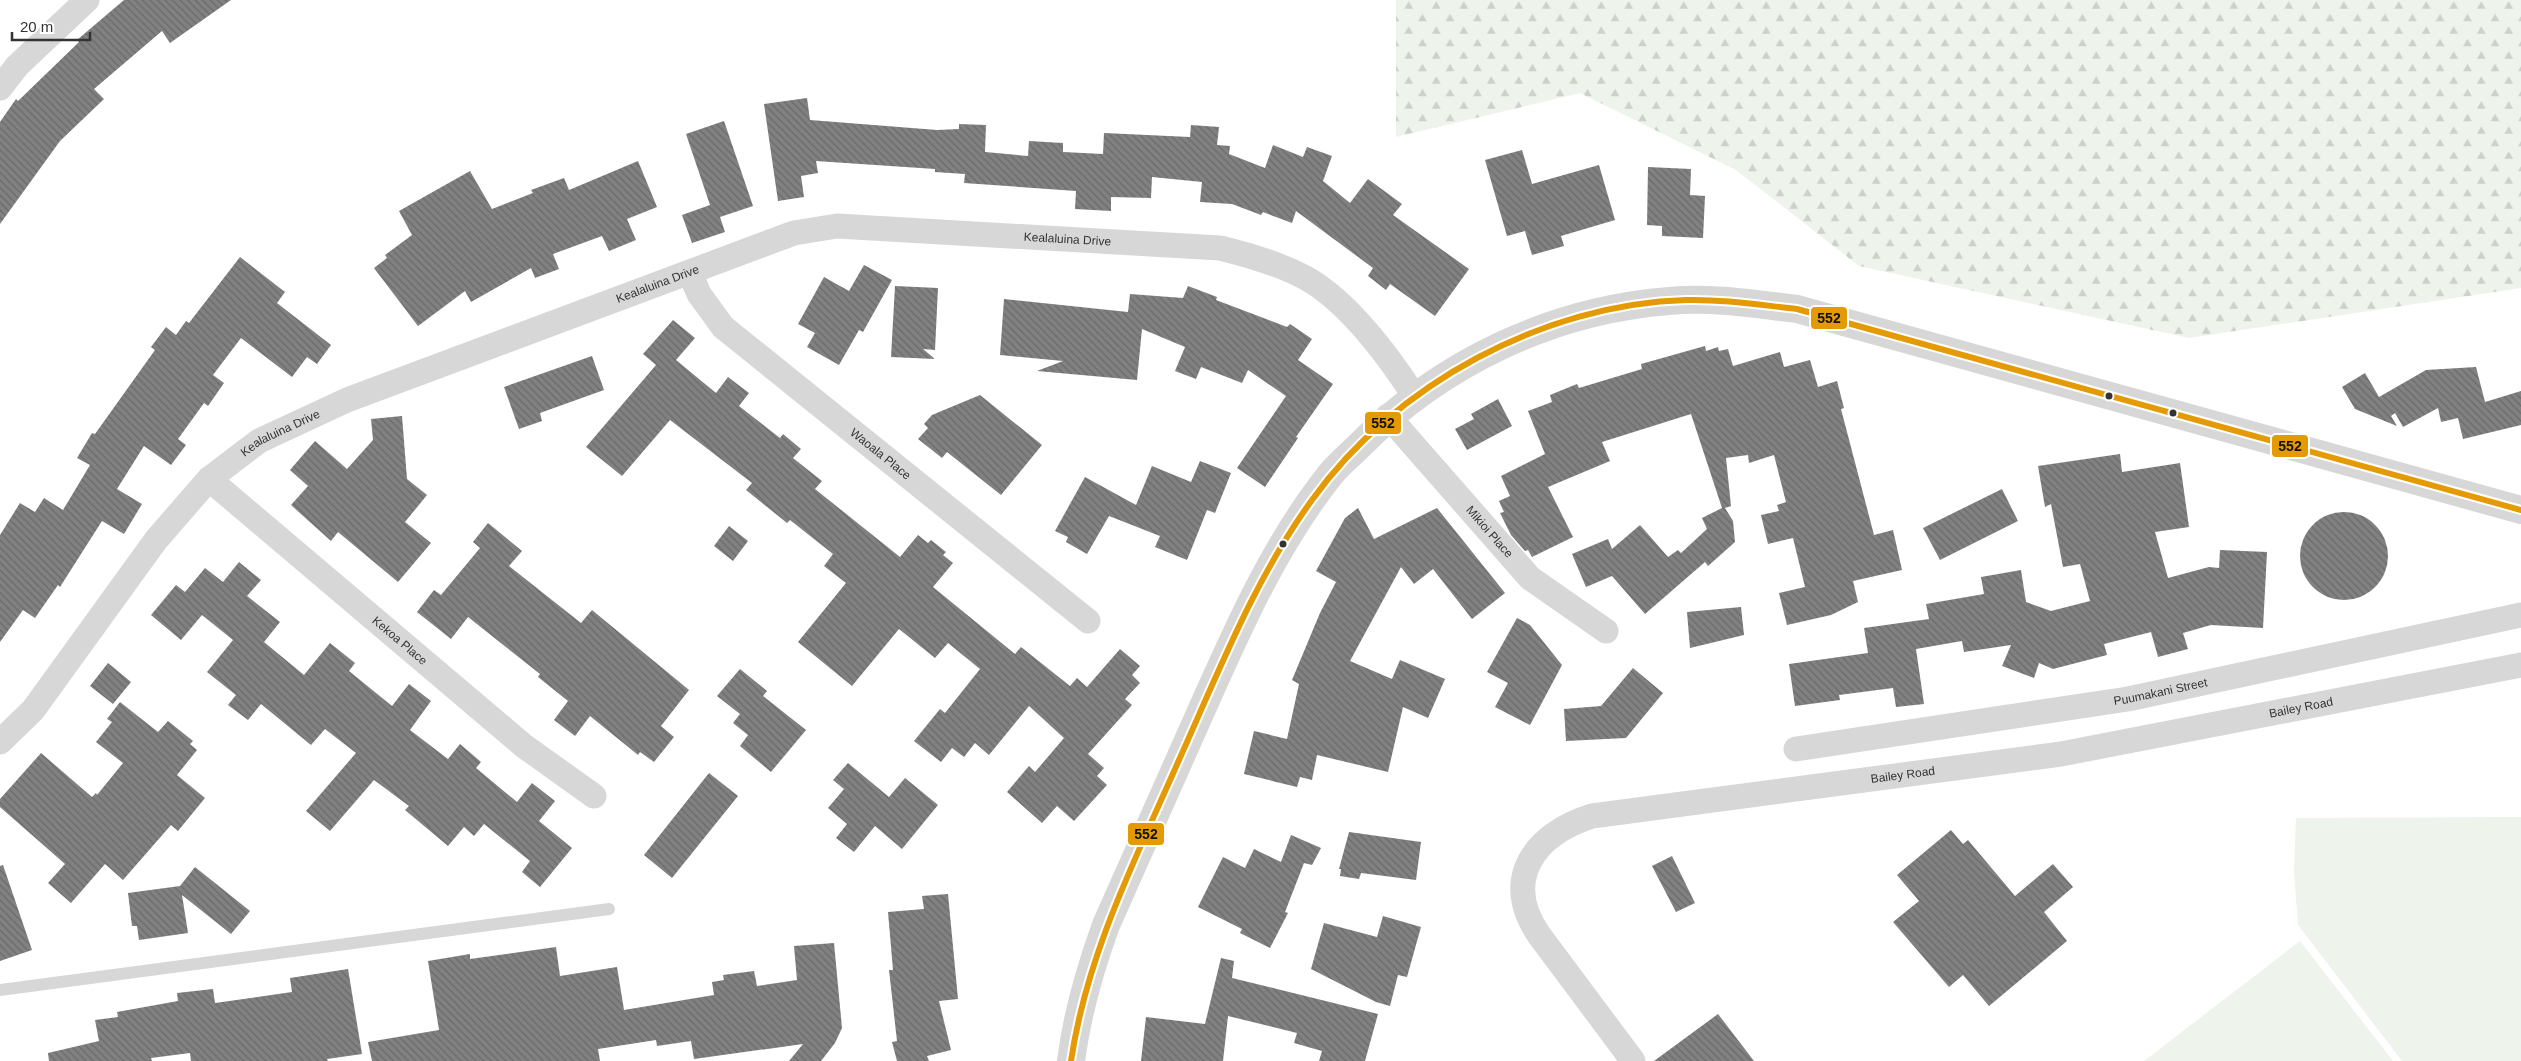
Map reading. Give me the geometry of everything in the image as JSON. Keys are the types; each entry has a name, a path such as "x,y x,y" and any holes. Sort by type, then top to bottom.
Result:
{"street":[{"path":"0,88 17,66 87,0"},
{"name":"Kealaluina Drive","path":"0,742 33,710 156,540 209,480 259,441 347,400 690,274 794,233 837,226 1220,248 1262,258 1305,277 1350,312 1396,368 1415,397"},
{"name":"Waoala Place","path":"690,274 699,294 723,326 1088,621"},
{"path":"1071,1061 1074,1037 1091,967 1106,925 1254,598 1290,532 1331,474 1388,416 1461,365 1516,339 1566,320 1669,301 1730,300 1797,309 1858,324 2521,510"},
{"name":"Mikioi Place","path":"1388,416 1530,578 1606,631"},
{"name":"Kekoa Place","path":"209,480 524,746 594,796"},
{"name":"Puumakani Street","path":"1796,750 2128,699 2521,615"},
{"name":"Bailey Road","path":"1633,1061 1539,936 1527,918 1521,899 1524,879 1531,859 1541,844 1555,832 1572,822 1592,816 2061,754 2521,665"}],"lane":[{"path":"0,990 608,909"}],"green space":[{"path":"1396,0 2521,0 2521,288 2189,338 1859,266 1736,170 1580,93 1396,137"},
{"path":"2521,817 2521,1061 2402,1061 2298,925 2294,872 2296,818"},
{"path":"2300,941 2393,1061 2144,1061"}],"building":[{"path":"124,0 231,0 170,43 162,31 94,89 104,99 60,141 0,224 0,122 16,99 18,101 79,42 77,40"},
{"path":"807,98 810,120 937,130 959,129 959,124 986,125 985,152 1028,156 1029,141 1063,143 1063,152 1103,154 1104,133 1190,137 1191,125 1219,127 1217,145 1230,146 1229,154 1265,168 1273,145 1303,157 1307,147 1332,156 1323,181 1350,203 1368,179 1402,204 1393,215 1469,269 1435,316 1390,284 1386,290 1368,276 1373,268 1296,211 1292,223 1263,212 1261,215 1232,204 1200,202 1202,182 1152,177 1151,198 1111,197 1111,211 1075,209 1076,191 964,183 965,174 935,172 935,169 816,161 818,173 801,176 804,197 778,201 764,104"},
{"path":"724,121 753,206 720,217 725,232 692,243 682,215 710,205 686,134"},
{"path":"1522,150 1532,184 1599,165 1615,220 1561,236 1564,246 1532,255 1525,231 1507,236 1485,160"},
{"path":"638,161 657,207 627,219 636,240 609,251 602,236 553,254 559,269 535,278 531,268 471,302 465,291 418,326 374,268 387,258 385,255 412,235 399,211 470,171 492,209 533,193 531,190 564,178 569,190"},
{"path":"1648,167 1691,169 1690,195 1705,196 1703,238 1662,236 1662,226 1647,225"},
{"path":"240,257 285,292 277,303 331,345 317,364 307,357 292,377 241,338 213,375 224,383 208,406 204,403 178,439 186,445 171,465 144,446 117,489 142,504 124,534 102,521 60,587 58,585 35,618 23,610 0,642 0,535 20,503 35,512 44,498 63,510 90,465 77,458 92,433 95,434 155,350 151,347 166,327 176,335 186,321 189,323"},
{"path":"864,265 892,280 863,332 859,330 839,365 807,347 815,333 798,324 824,277 849,291"},
{"path":"895,286 938,288 935,350 923,349 935,359 891,357"},
{"path":"1188,286 1217,297 1216,300 1287,327 1290,324 1312,339 1298,360 1333,384 1296,437 1298,438 1265,487 1237,468 1286,396 1248,370 1242,383 1201,367 1196,379 1175,371 1185,347 1142,329 1137,380 1037,371 1063,361 1000,355 1004,299 1128,312 1130,294 1183,298"},
{"path":"673,320 695,338 676,360 716,393 728,377 749,393 739,406 780,438 783,434 801,449 793,458 822,481 815,489 900,557 918,535 928,543 931,540 946,552 943,555 953,563 933,587 1015,654 1021,647 1070,686 1077,678 1087,687 1120,649 1140,666 1132,675 1140,683 1125,699 1132,705 1088,754 1104,768 1097,776 1107,785 1074,821 1057,806 1042,823 1007,792 1029,766 1035,772 1064,738 1029,706 989,755 975,743 964,757 952,748 941,762 914,741 940,709 945,713 980,669 948,643 935,658 899,629 852,686 798,642 846,583 824,566 833,554 790,520 787,523 746,490 752,483 670,420 622,476 586,447 656,365 643,354"},
{"path":"1705,346 1706,351 1718,347 1719,351 1728,349 1733,366 1780,352 1784,367 1810,360 1818,387 1837,381 1844,408 1841,409 1874,535 1893,530 1902,570 1853,581 1858,602 1831,615 1787,625 1779,593 1805,587 1793,538 1768,544 1761,515 1779,511 1777,505 1786,502 1774,455 1749,463 1748,455 1726,458 1731,506 1725,508 1733,521 1735,542 1708,566 1705,562 1645,614 1612,576 1586,587 1572,554 1608,539 1612,549 1640,525 1668,557 1678,550 1681,553 1707,529 1702,518 1722,508 1691,414 1602,442 1610,461 1548,487 1573,537 1532,557 1528,550 1525,551 1511,535 1500,513 1504,512 1499,501 1510,496 1501,476 1545,454 1528,411 1552,402 1550,395 1577,384 1579,388 1642,369 1641,364"},
{"path":"592,356 604,390 540,413 542,421 519,429 504,387"},
{"path":"2476,367 2485,402 2521,391 2521,425 2463,439 2458,418 2441,422 2438,408 2403,427 2395,413 2391,416 2397,426 2355,409 2342,387 2365,373 2379,397 2426,370"},
{"path":"980,395 1042,445 1001,495 947,452 942,458 918,439 928,428 924,424 932,415"},
{"path":"1498,399 1512,426 1467,450 1455,429 1474,419 1471,414"},
{"path":"402,416 407,479 427,495 405,522 431,543 398,582 338,532 331,541 291,505 308,486 290,470 315,441 347,469 373,440 371,419"},
{"path":"2120,454 2122,472 2180,463 2189,527 2155,532 2168,578 2209,567 2219,568 2220,550 2267,552 2263,628 2211,625 2183,633 2188,649 2158,657 2151,632 2104,644 2107,655 2053,669 2039,663 2034,678 2002,666 2011,645 1964,652 1962,641 1916,649 1924,704 1896,707 1893,688 1839,695 1840,700 1795,706 1789,664 1868,653 1864,628 1929,619 1926,604 1984,594 1981,577 2021,570 2026,602 2051,611 2090,601 2080,564 2063,567 2051,504 2045,507 2038,466"},
{"path":"1200,461 1231,473 1215,513 1207,510 1187,560 1155,547 1160,536 1109,516 1087,554 1066,542 1068,537 1055,531 1085,477 1136,505 1152,466 1191,482"},
{"path":"2002,489 2018,521 1940,560 1923,528"},
{"path":"1358,508 1374,539 1437,508 1505,593 1472,619 1433,569 1414,584 1401,567 1350,661 1392,679 1400,660 1445,679 1428,718 1403,707 1388,772 1317,755 1312,780 1300,777 1297,787 1244,774 1254,731 1287,739 1299,684 1292,680 1320,613 1336,582 1316,571 1345,518"},
{"path":"2344,512 2361,516 2375,525 2384,539 2388,556 2384,573 2375,587 2361,596 2344,600 2327,596 2313,587 2304,573 2300,556 2304,539 2313,525 2327,516"},
{"path":"488,523 522,551 509,566 581,623 592,610 689,690 661,726 674,737 654,762 640,752 638,755 590,716 575,736 554,720 568,701 538,677 540,674 468,617 451,639 417,612 434,590 441,595 480,548 473,542"},
{"path":"729,526 748,541 733,561 714,546"},
{"path":"239,562 261,580 247,596 280,622 264,642 304,675 330,643 355,663 349,671 392,706 409,684 431,701 410,730 448,759 460,744 481,762 476,768 517,802 532,783 555,801 539,821 572,848 540,887 522,872 530,861 484,824 474,836 464,827 448,846 405,810 409,806 374,780 330,831 306,811 356,753 325,729 311,745 261,704 248,720 228,705 236,695 207,672 233,640 202,615 181,640 151,615 176,585 185,592 205,568 223,582"},
{"path":"1741,607 1744,635 1690,648 1687,612"},
{"path":"1517,618 1530,625 1562,665 1530,725 1495,707 1508,683 1487,672"},
{"path":"108,663 131,682 113,704 90,686"},
{"path":"1633,668 1663,693 1626,738 1566,741 1564,709 1601,706"},
{"path":"740,669 767,691 763,696 806,730 771,772 740,746 748,735 733,723 740,714 717,696"},
{"path":"120,702 158,732 168,721 193,741 190,744 197,750 177,775 205,798 178,831 171,825 123,880 105,864 71,903 48,883 65,864 0,807 0,799 41,753 92,797 96,793 97,795 123,763 96,742 112,722 107,719"},
{"path":"848,763 889,797 905,778 938,805 902,849 875,826 854,852 836,838 847,824 828,808 844,789 833,780"},
{"path":"709,773 738,796 672,878 644,855"},
{"path":"1951,830 1963,844 1968,840 2015,896 2053,864 2073,887 2044,912 2067,941 1989,1006 1963,975 1949,987 1893,922 1919,901 1897,875"},
{"path":"1349,832 1421,842 1416,880 1361,873 1359,879 1340,876 1341,869 1339,869"},
{"path":"1291,835 1321,848 1312,865 1304,863 1285,912 1288,913 1270,948 1240,933 1242,929 1198,907 1223,857 1245,868 1254,849 1281,862"},
{"path":"1672,856 1695,903 1676,912 1652,866"},
{"path":"3,865 32,950 0,961 0,866"},
{"path":"195,867 250,911 231,934 182,895 188,933 139,940 137,926 132,926 128,893 180,886"},
{"path":"948,894 958,999 939,1001 951,1050 927,1056 929,1061 897,1061 892,1042 897,1041 889,970 893,970 888,912 924,909 922,896"},
{"path":"1383,916 1421,927 1407,977 1398,975 1390,1006 1376,1002 1311,969 1324,923 1377,937"},
{"path":"834,943 842,1028 835,1043 821,1061 789,1061 803,1044 694,1059 691,1041 657,1046 656,1040 598,1049 600,1061 372,1061 368,1042 439,1030 428,961 470,954 470,959 556,947 560,976 617,967 624,1010 714,995 712,982 724,980 723,975 754,971 757,986 797,980 794,946"},
{"path":"1221,958 1234,961 1232,978 1378,1014 1365,1061 1319,1061 1322,1051 1294,1043 1297,1033 1228,1016 1223,1061 1141,1061 1146,1017 1205,1024"},
{"path":"348,969 362,1054 327,1059 328,1061 191,1061 190,1053 151,1058 152,1061 49,1061 48,1053 99,1041 95,1020 118,1017 117,1012 178,1001 177,993 213,989 215,1003 292,992 290,978"},
{"path":"1718,1014 1754,1061 1654,1061"}],"transit line":[{"name":"552","path":"1071,1061 1078,1021 1089,982 1101,944 1130,870 1239,626 1255,593 1292,530 1312,500 1346,458 1385,420 1429,387 1477,358 1527,334 1579,317 1633,305 1686,300 1714,300 1797,309 2521,510"}]}
